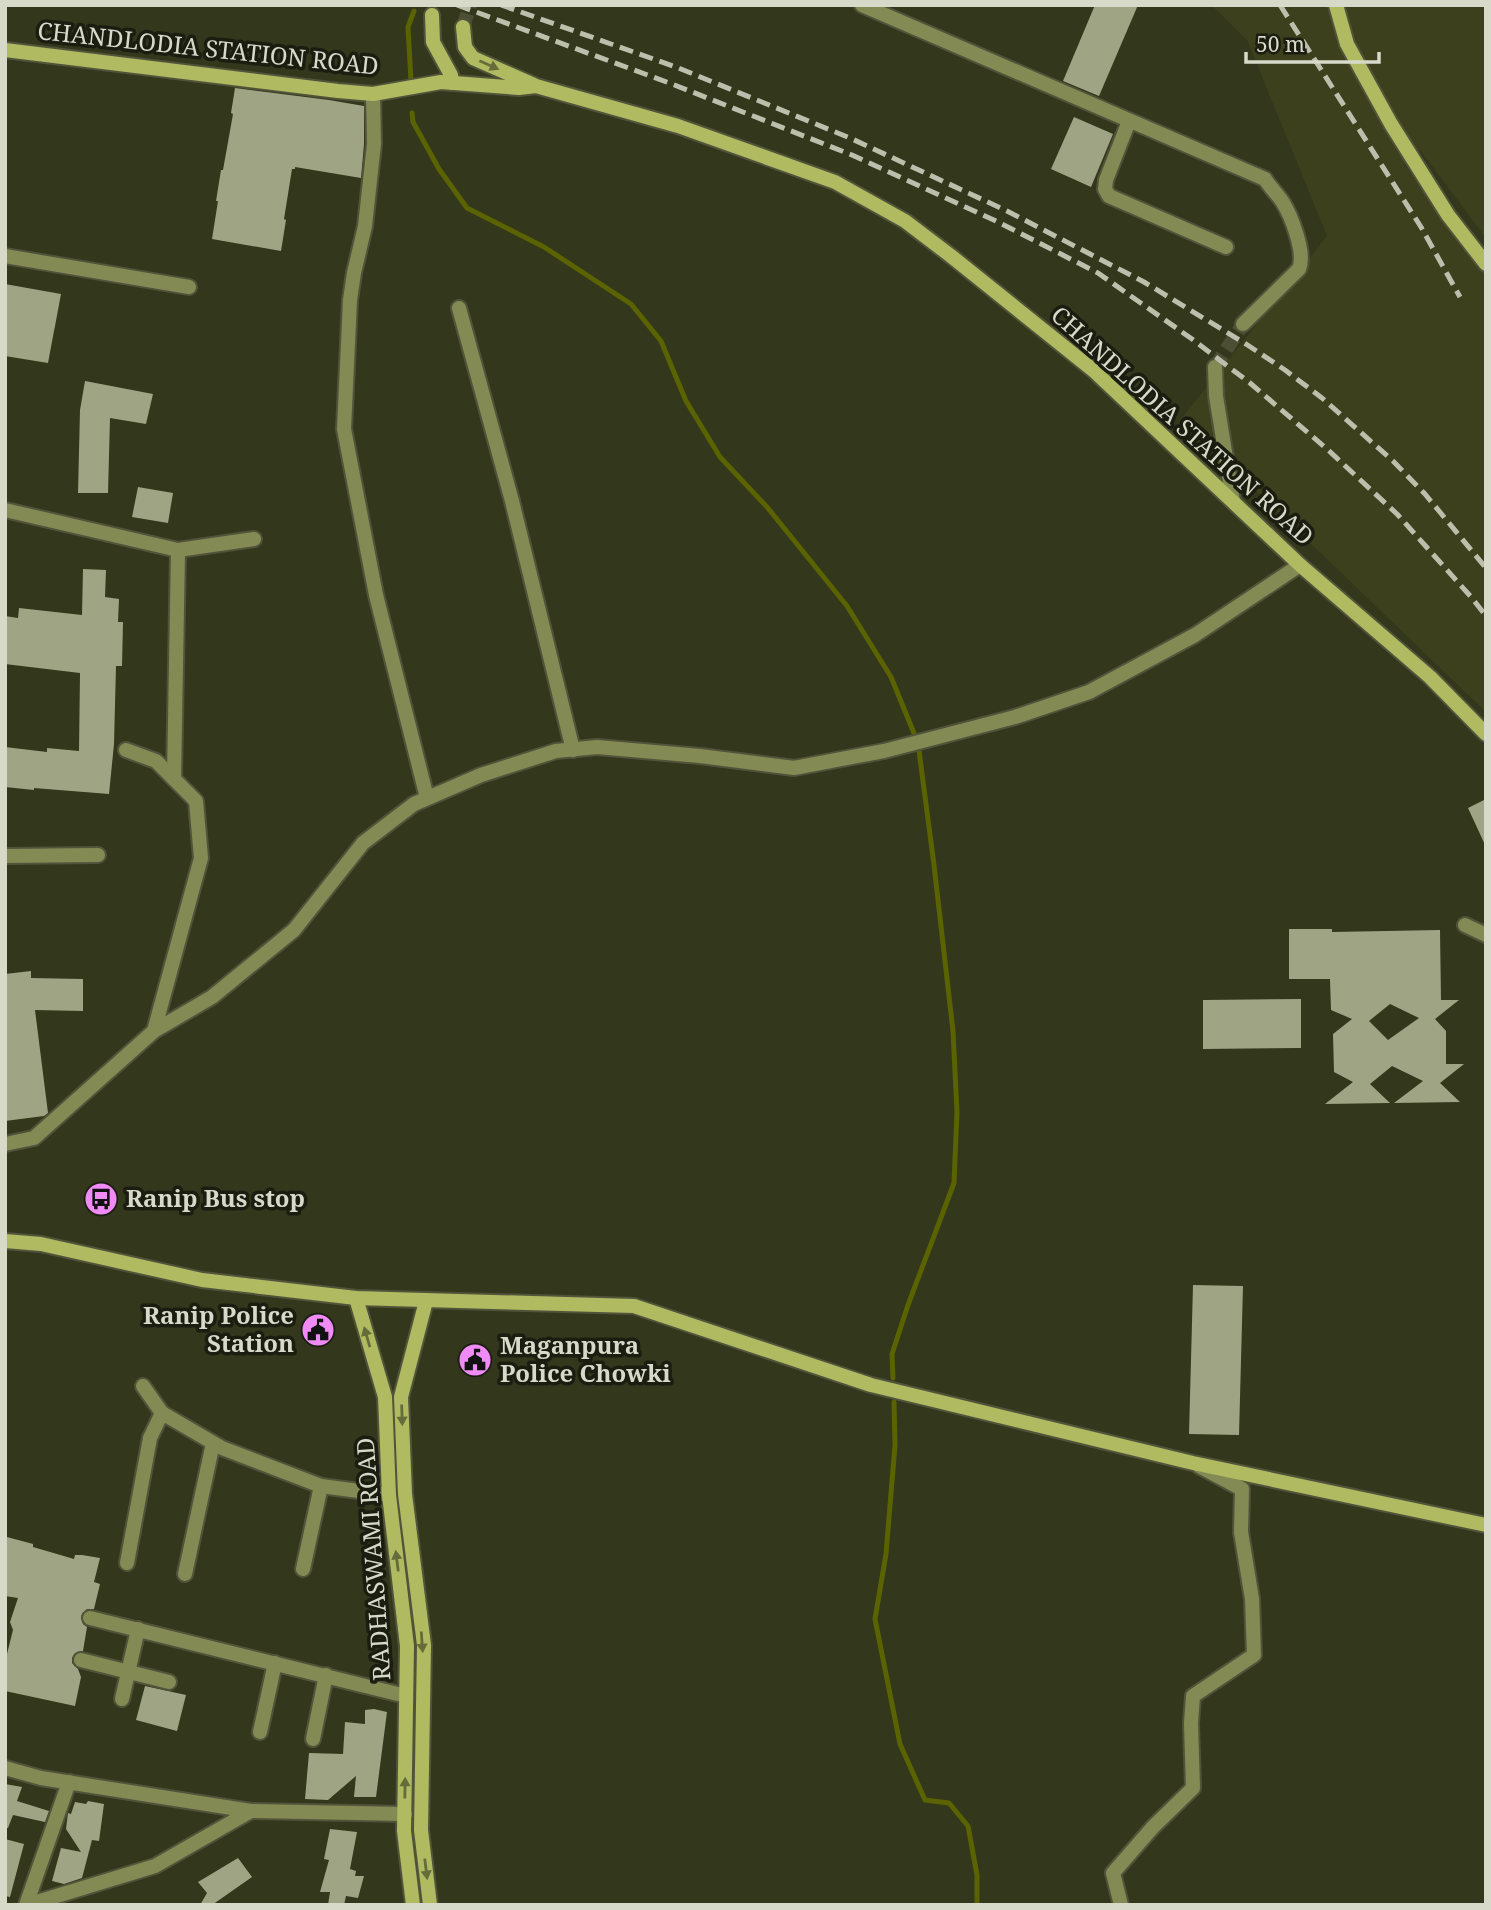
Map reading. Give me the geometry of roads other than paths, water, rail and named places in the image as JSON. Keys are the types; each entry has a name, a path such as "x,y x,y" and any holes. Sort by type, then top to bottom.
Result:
{"street":[{"path":"862,5 1265,179 1284,203 1297,234 1303,262 1243,324"},
{"path":"1336,5 1347,44 1391,124 1448,215 1486,264"},
{"path":"432,15 433,42 451,75 452,83"},
{"path":"463,27 465,47 473,58 536,86"},
{"name":"CHANDLODIA STATION ROAD","path":"5,50 338,91 373,93 442,82 519,88 536,86 678,126 835,182 905,221 1093,370 1300,565 1430,677 1486,734"},
{"path":"373,93 374,144 365,226 350,300 344,429 376,595 427,798"},
{"path":"1129,121 1105,180 1105,189 1109,196 1226,247"},
{"path":"5,256 189,287"},
{"path":"459,308 512,501 573,750"},
{"path":"1215,367 1216,396 1233,501"},
{"path":"5,510 178,550 254,539"},
{"path":"174,779 178,550"},
{"path":"5,1144 34,1138 154,1031 212,997 294,930 363,843 414,804 427,798 481,775 556,751 597,747 701,756 793,768 884,751 1015,717 1089,692 1195,635 1300,565"},
{"path":"126,750 156,761 196,801 201,858 154,1031"},
{"path":"5,856 98,855"},
{"path":"1465,925 1486,935"},
{"path":"5,1241 41,1244 202,1280 355,1298 634,1306 871,1385 1193,1463 1486,1525"},
{"name":"RADHASWAMI ROAD","path":"355,1298 385,1398 389,1495 407,1646 404,1831 413,1905"},
{"name":"RADHASWAMI ROAD","path":"426,1301 401,1396 405,1494 424,1645 421,1830 430,1905"},
{"path":"143,1386 162,1413 213,1443 321,1486 389,1495"},
{"path":"127,1563 150,1438 162,1413"},
{"path":"185,1574 213,1443"},
{"path":"1121,1905 1113,1873 1153,1827 1193,1788 1193,1696 1254,1655 1252,1599 1241,1532 1242,1489 1193,1463"},
{"path":"303,1569 321,1486"},
{"path":"90,1618 406,1696"},
{"path":"122,1699 138,1629"},
{"path":"81,1660 169,1682"},
{"path":"260,1731 275,1663"},
{"path":"313,1739 326,1675"},
{"path":"5,1768 69,1782 251,1811 405,1814"},
{"path":"27,1905 69,1782"},
{"path":"27,1905 155,1866 251,1811"}],"waterway":[{"path":"411,81 408,27 414,11"},
{"path":"412,113 413,122 439,169 467,208 544,247 631,304 661,341 686,401 720,457 767,507 847,606 891,677 918,743 953,1031 957,1112 954,1183 892,1354 893,1378"},
{"path":"894,1402 895,1445 886,1554 875,1619 900,1744 925,1800 949,1803 968,1826 977,1875 977,1905"}],"tunnel":[{"path":"463,27 470,5"},
{"path":"1215,367 1243,324"}],"railway":[{"path":"457,5 672,84 852,155 996,221 1098,273 1250,383 1327,449 1397,514 1486,616"},
{"path":"501,5 676,67 850,138 1007,211 1144,282 1246,344 1322,398 1393,461 1425,494 1486,568"},
{"path":"1280,5 1421,227 1460,297"}],"place":[{"name":"Ranip Bus stop","path":"101,1199"},
{"name":"Ranip Police Station","path":"318,1330"},
{"name":"Maganpura Police Chowki","path":"475,1360"}]}
